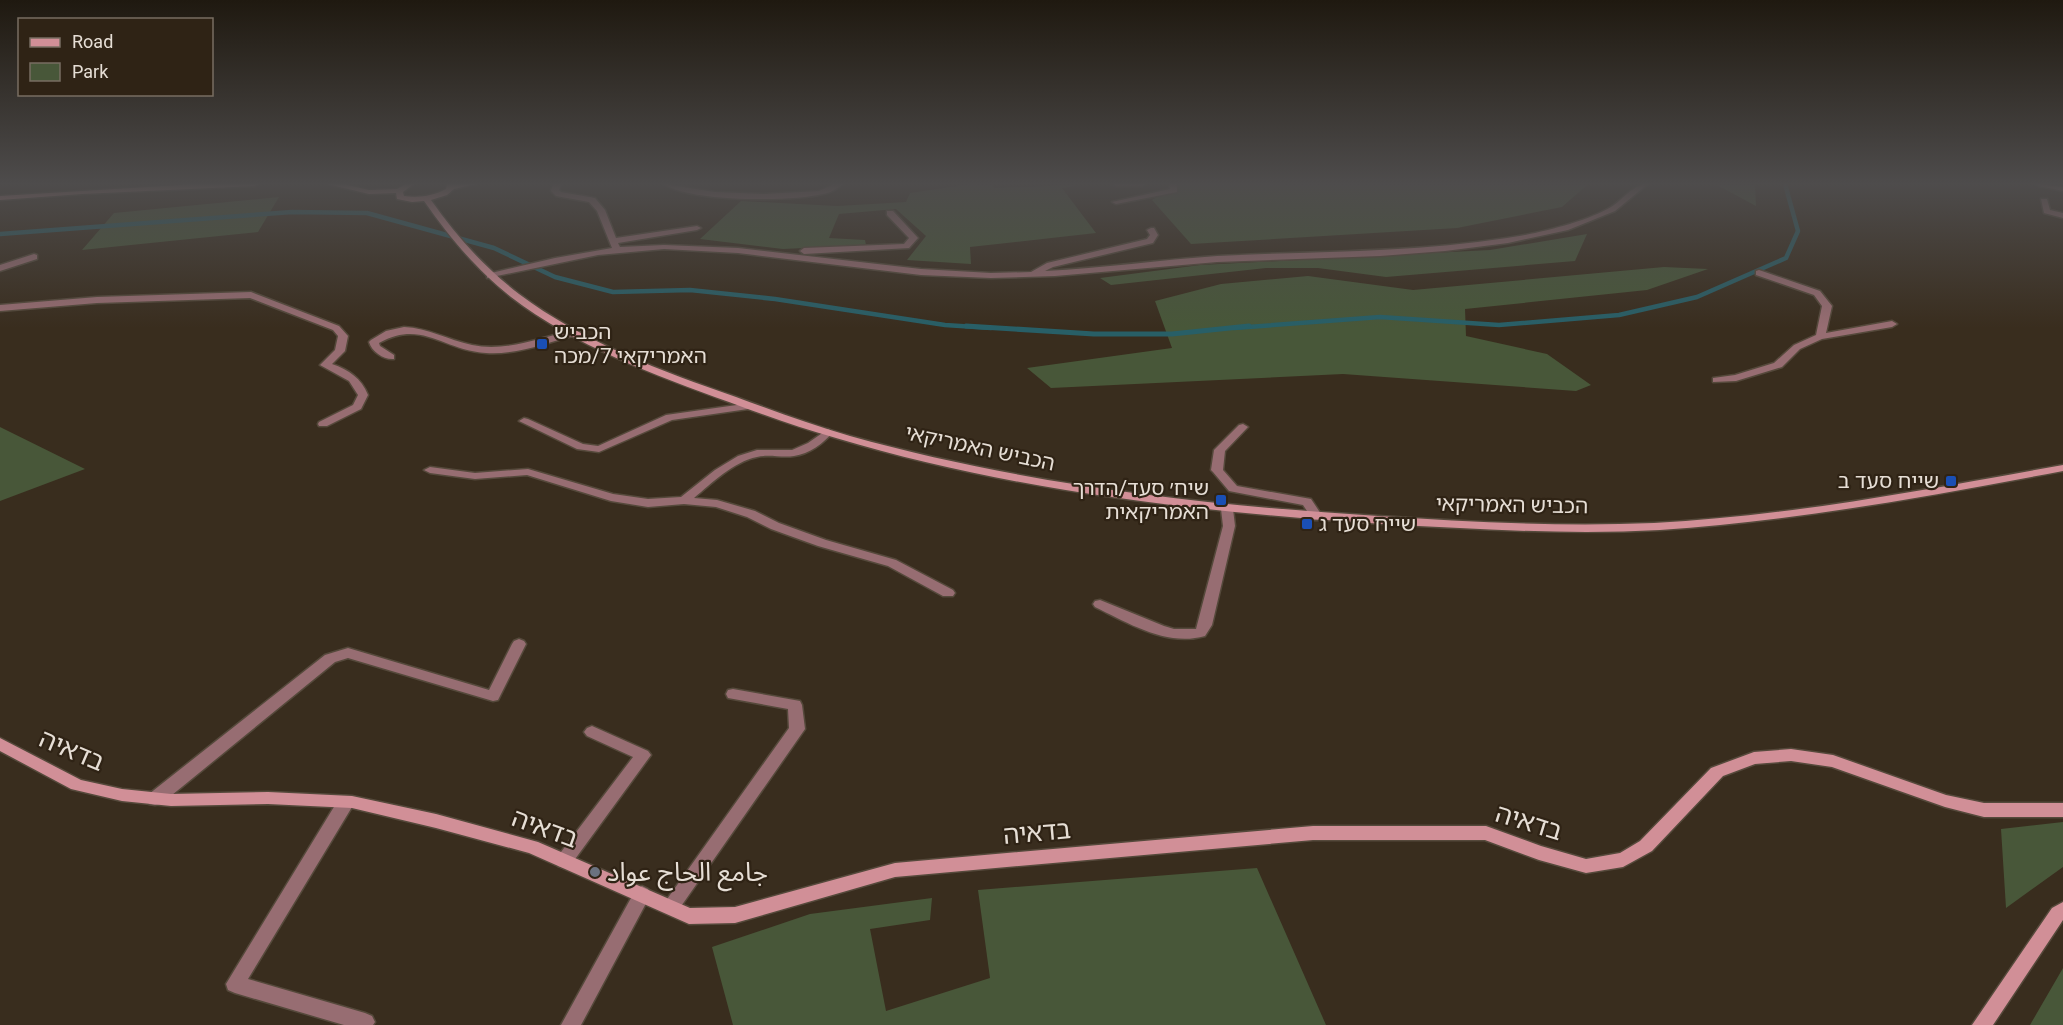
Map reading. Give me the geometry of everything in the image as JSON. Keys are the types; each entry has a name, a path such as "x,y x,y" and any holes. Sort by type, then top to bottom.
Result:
{"main road":[{"name":"הכביש האמריקאי","path":"447,232 490,276 573,333 674,378 828,432 982,471 1120,495 1227,509 1317,517 1488,526 1656,526 1772,516 1875,503 2063,468"},
{"name":"בדאיה","path":"3,749 76,785 122,795 155,799 346,802 436,821 532,847 689,916 735,915 895,870 1312,833 1486,833 1539,853 1586,866 1623,860 1646,846 1717,772 1754,758 1791,755 1833,761 1945,801 1984,810 2063,810"},
{"path":"1982,1025 2058,913 2063,910"}],"street":[{"path":"609,232 615,245"},
{"path":"490,276 679,232"},
{"path":"790,256 804,251 906,246 914,238 908,232"},
{"path":"1032,275 1050,265 1150,241 1154,236 1152,232"},
{"path":"615,245 706,248 955,274 1032,275 1213,260 1439,249 1492,244 1535,237 1551,232"},
{"path":"0,268 34,257"},
{"path":"1759,273 1817,293 1827,306 1820,337"},
{"path":"0,309 97,300 221,295 260,298 336,328 344,336 340,351 325,364 343,371 359,384 363,395 357,407 323,424"},
{"path":"1717,380 1736,378 1778,365 1797,347 1820,337 1892,324"},
{"path":"391,357 376,348 374,342 398,329 413,328 469,348 487,350 509,349 573,333"},
{"path":"524,421 581,447 599,449 670,417 751,406"},
{"path":"1243,427 1220,450 1217,470 1233,489 1307,502 1317,517"},
{"path":"684,500 719,472 742,458 756,453 794,453 812,445 828,432"},
{"path":"430,470 475,476 528,471 611,497 648,503 684,500 717,504 751,514 813,540 892,563 948,593"},
{"path":"1100,604 1168,633 1185,636 1200,633 1205,625 1229,526 1227,509"},
{"path":"155,799 330,658 348,654 493,696 519,644"},
{"path":"671,907 797,729 795,705 733,693"},
{"path":"564,861 643,755 592,732"},
{"path":"346,802 235,984 365,1022"},
{"path":"571,1025 642,894"}],"green space":[{"path":"98,232 258,232 258,232 82,250"},
{"path":"708,232 832,232 829,238 865,240 866,245 783,249 700,239"},
{"path":"921,232 1096,233 970,247 971,264 907,260 926,236"},
{"path":"1180,232 1393,232 1191,244"},
{"path":"1587,234 1575,261 1386,277 1318,268 1266,268 1111,285 1100,278 1200,265 1490,250"},
{"path":"1664,267 1708,269 1647,290 1465,309 1466,336 1547,354 1591,385 1576,391 1343,374 1051,388 1027,368 1172,348 1155,301 1221,284 1308,276 1413,290"},
{"path":"0,427 85,469 0,501"},
{"path":"2063,822 2063,867 2006,908 2001,829"},
{"path":"1257,868 1326,1025 733,1025 712,947 810,914 932,898 930,920 870,929 886,1011 990,978 978,890"},
{"path":"2063,968 2063,1025 2030,1025"}],"waterway":[{"path":"0,234 29,232"},
{"path":"435,232 494,248 555,277 613,292 690,290 775,299 945,325 991,328"},
{"path":"1234,328 1380,317 1499,325 1619,315 1697,297 1786,258 1798,232"},
{"path":"966,326 1094,334 1172,334 1249,326"}],"place":[{"name":"הכביש האמריקאי 7/מכה","path":"542,344"},
{"name":"שייח סעד ב","path":"1951,481"},
{"name":"שיח׳ סעד/הדרך האמריקאית","path":"1221,500"},
{"name":"שייח סעד ג","path":"1307,524"},
{"name":"جامع الحاج عواد","path":"595,872"}]}
